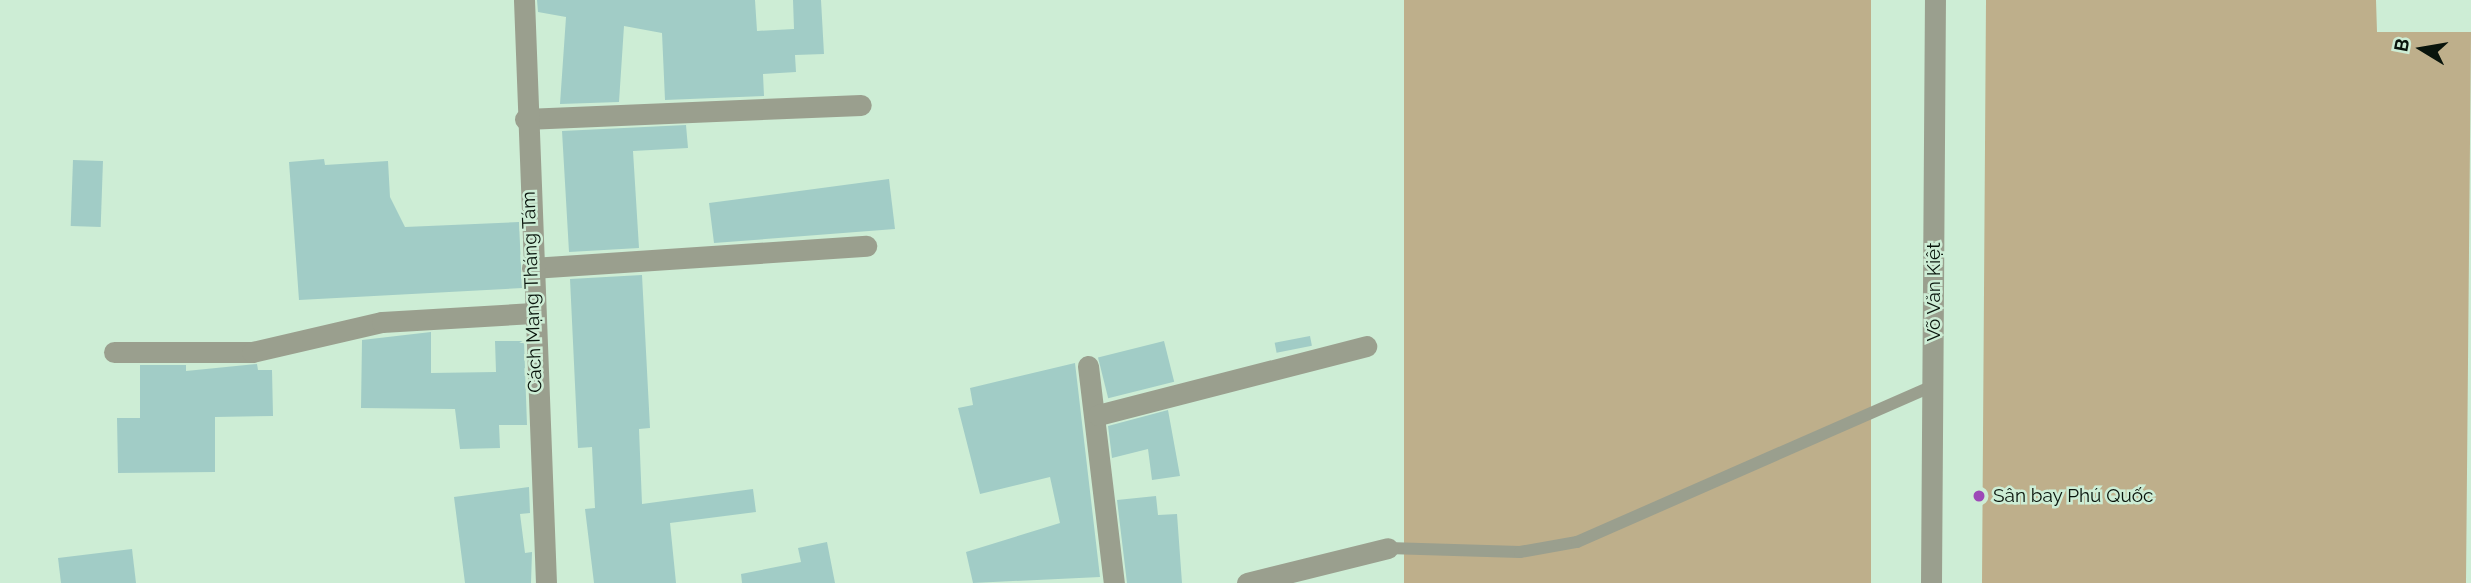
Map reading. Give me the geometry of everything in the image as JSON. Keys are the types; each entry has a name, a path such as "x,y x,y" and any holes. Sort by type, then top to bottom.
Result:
{"street":[{"name":"Cách Mạng Tháng Tám","path":"524,0 525,119 546,583"},
{"name":"Võ Văn Kiệt","path":"1931,583 1935,0"},
{"path":"525,119 861,105"},
{"path":"532,268 866,246"},
{"path":"114,352 252,352 382,322 533,313"},
{"path":"1098,415 1366,346"},
{"path":"1088,366 1098,415 1114,583"},
{"path":"1247,583 1388,548"}],"lane":[{"path":"1388,548 1520,552 1577,542 1933,386"}],"shaded area":[{"path":"1404,0 1871,0 1871,583 1404,583"},
{"path":"1986,0 2376,0 2377,32 2471,32 2466,583 1982,583"}],"building":[{"path":"537,0 755,0 757,31 794,29 793,0 821,0 824,54 795,55 796,72 763,74 764,96 665,100 662,33 624,26 619,102 560,104 566,17 538,12"},
{"path":"686,125 688,148 633,151 639,248 569,252 562,131"},
{"path":"324,159 325,165 388,161 390,197 405,227 519,222 522,288 299,300 289,162"},
{"path":"73,160 103,161 101,227 71,226"},
{"path":"889,179 895,229 714,243 709,203"},
{"path":"642,275 650,428 639,429 642,504 753,489 756,512 670,523 676,583 594,583 585,509 595,508 592,447 578,448 570,279"},
{"path":"431,332 431,373 496,372 495,341 524,341 527,425 499,425 500,448 460,449 455,409 361,408 362,340"},
{"path":"1310,336 1312,346 1277,353 1275,343"},
{"path":"1164,341 1174,382 1108,398 1098,357"},
{"path":"1075,363 1100,577 973,583 966,552 1060,523 1050,477 980,494 958,408 973,405 970,388"},
{"path":"257,364 258,370 272,370 273,416 215,417 215,472 118,473 117,418 140,418 140,365 186,365 186,371"},
{"path":"1168,410 1180,476 1152,480 1148,449 1112,458 1108,426"},
{"path":"529,487 530,513 520,514 525,553 532,552 531,583 465,583 454,497"},
{"path":"1156,496 1158,515 1177,514 1182,583 1127,583 1117,500"},
{"path":"827,542 835,583 742,583 741,574 801,562 798,548"},
{"path":"132,549 136,583 61,583 58,558"}],"place":[{"name":"Sân bay Phú Quốc","path":"1979,496"}]}
